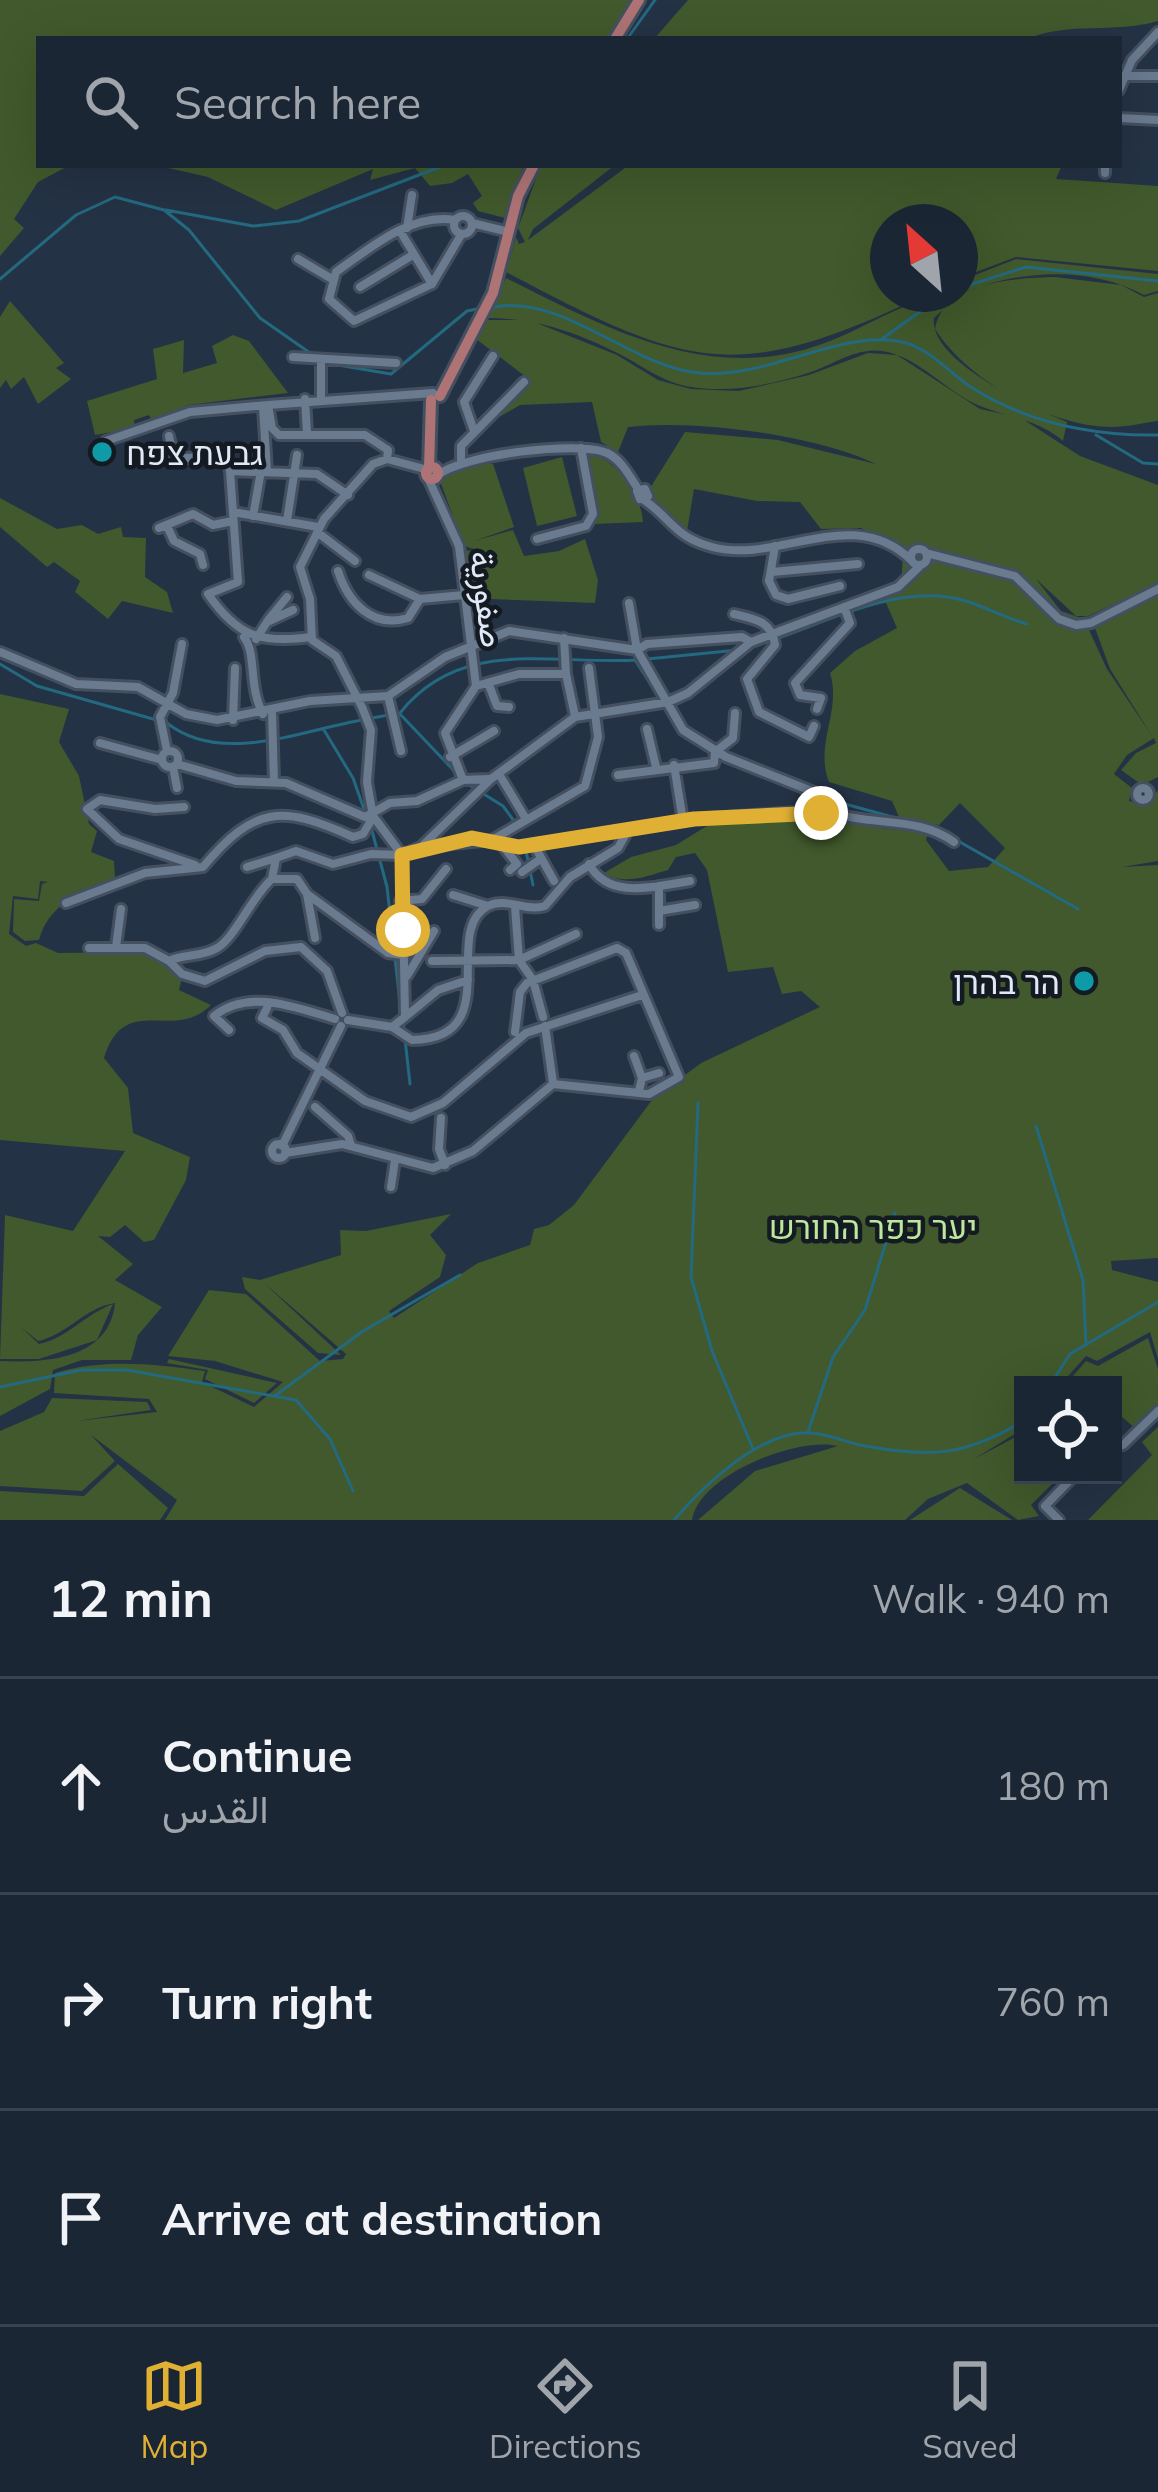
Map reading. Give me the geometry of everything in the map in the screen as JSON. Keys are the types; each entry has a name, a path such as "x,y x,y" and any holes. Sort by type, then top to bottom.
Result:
{"main road":[{"path":"617,36 639,0"},
{"path":"430,469 435,397 493,293 533,168"}],"street":[{"path":"1122,82 1158,32"},
{"path":"1124,76 1158,76"},
{"path":"1122,118 1158,120"},
{"path":"412,195 404,230 411,256 432,284"},
{"path":"472,223 432,284 354,321 329,299 332,279 404,230 435,216 455,220 466,216 472,223 509,232"},
{"path":"455,220 454,229 461,235"},
{"path":"360,287 411,256"},
{"path":"298,259 332,279"},
{"path":"474,431 464,402 493,356"},
{"path":"293,357 396,363"},
{"path":"321,360 321,398"},
{"path":"461,460 461,446 524,382"},
{"path":"106,441 190,412 321,398 435,397"},
{"path":"305,399 307,433"},
{"path":"266,406 279,435 365,435 388,449 388,459"},
{"path":"254,516 264,471 266,406"},
{"path":"169,436 175,459 226,455 238,582 208,594 250,645 251,687 268,713 274,782"},
{"path":"537,539 586,526 593,514 581,448"},
{"path":"311,637 310,599 301,567 318,530 373,464 388,459 430,469 461,460 581,448 615,458 670,529 701,544 740,552 837,529 919,559 1015,576 1059,619 1076,626 1158,589"},
{"path":"287,521 297,455"},
{"name":"صفورية","path":"430,469 459,546 476,686 446,734 450,758"},
{"path":"230,471 317,474 348,495"},
{"path":"202,565 200,554 174,541 163,527 193,514 213,524 254,516 287,521 318,530 356,561"},
{"path":"775,546 771,589 783,598 840,586"},
{"path":"421,847 495,777 575,717 594,710 668,702 688,693 751,642 899,586 919,559"},
{"path":"772,572 858,564"},
{"path":"338,571 350,599 377,617 408,618 420,598"},
{"path":"369,575 420,598 464,595"},
{"path":"256,639 287,597"},
{"path":"629,604 637,650 683,730 715,752 819,794 826,810"},
{"path":"817,709 821,698 800,695 795,683 842,636 850,623 844,607"},
{"path":"269,621 293,610"},
{"path":"734,614 763,622 773,635 775,645 747,679 758,697 756,709 769,722 809,737 814,726"},
{"path":"0,652 76,684 128,684 198,719 233,719 310,701 388,696 445,657 509,631 637,650 695,640 742,637 751,642"},
{"path":"241,633 256,639 311,637 336,656 370,730 367,782 373,816 402,855 405,1017"},
{"path":"564,638 575,717"},
{"path":"182,644 159,726 164,755 175,765 236,781 297,786 357,816 373,816"},
{"path":"233,719 235,668"},
{"path":"247,867 296,851 333,864 371,854 402,855 421,847 492,840 590,780 598,749 589,668"},
{"path":"476,686 519,674 566,674"},
{"path":"489,685 497,706 509,707"},
{"path":"388,696 401,751"},
{"path":"618,775 674,765 710,765 715,752 734,738 735,713"},
{"path":"647,729 656,767"},
{"path":"463,780 450,758 494,731"},
{"path":"100,743 177,754 177,788"},
{"path":"674,765 683,821"},
{"path":"495,777 526,819"},
{"path":"66,903 145,872 202,867 228,837 256,819 309,817 353,837 363,834 373,816 390,803 432,796 463,780 495,777"},
{"path":"1148,790 1158,784"},
{"path":"184,807 155,809 100,800 88,809 119,839 202,867"},
{"path":"503,846 683,821 826,810 886,823 910,821 954,842"},
{"path":"453,895 488,906 544,906 589,864 619,848 627,832"},
{"path":"492,840 517,864 510,870"},
{"path":"534,845 554,881"},
{"path":"169,961 221,946 245,907 272,879 276,858"},
{"path":"522,872 539,859"},
{"path":"589,864 593,872 625,891 690,881"},
{"path":"400,901 422,898 446,869"},
{"path":"272,879 297,879 307,894 388,953 404,955"},
{"path":"659,886 659,926"},
{"path":"307,894 315,938"},
{"path":"659,911 694,905"},
{"path":"229,1030 215,1021 217,1011 248,1003 285,1004 341,1020 392,1027 412,1040 437,1035 465,1011 474,922 488,906"},
{"path":"515,907 519,960 533,980 554,1084"},
{"path":"116,946 121,909"},
{"path":"405,979 434,931"},
{"path":"432,961 519,960 576,934"},
{"path":"89,948 146,948 182,974 205,981 265,951 301,947 326,971 341,1020 284,1149 351,1145 425,1168 445,1165 473,1151 554,1084 639,1091 663,1089 679,1077 626,953 617,948 533,980 520,992 515,1032"},
{"path":"392,1027 438,990 468,980"},
{"path":"267,1008 262,1018 283,1030 297,1053 322,1066 365,1101 389,1113 412,1117 443,1103 509,1042 544,1022 642,995"},
{"path":"634,1056 642,1078 639,1091"},
{"path":"642,1078 659,1073"},
{"path":"315,1107 348,1136 351,1145"},
{"path":"441,1118 445,1128 439,1143 445,1165"},
{"path":"391,1187 395,1160"},
{"path":"1122,1445 1158,1411"},
{"path":"1059,1520 1046,1506 1067,1484"}],"green space":[{"path":"0,0 634,0 609,36 36,36 36,168 64,168 38,182 14,219 24,228 0,256"},
{"path":"688,0 1158,0 1158,21 1037,36 657,36"},
{"path":"168,168 415,168 370,180 373,169 276,210 208,177"},
{"path":"415,168 523,168 505,218 478,211 473,203 482,196 468,174 452,183 430,186"},
{"path":"540,168 611,168 533,229 528,240 625,168 1061,168 1056,179 1158,186 1158,271 1016,257 978,271 978,204 870,204 870,312 886,312 806,343 758,353 713,354 669,346 569,305 506,272 516,237 519,244 525,242 518,228"},
{"path":"1016,259 1158,274 1158,291 1144,295 1100,279 1052,274 978,287 978,274"},
{"path":"1055,277 1121,285 1144,297 1158,293 1158,421 1117,427 1063,419 1012,397 968,366 935,329 941,313 978,312 978,287"},
{"path":"506,278 620,332 699,354 739,358 780,355 822,344 894,312 940,312 934,318 937,334 964,366 1067,422 1063,441 1033,423 966,399 912,362 884,351 860,352 765,384 705,389 664,379 575,334 541,324 486,318"},
{"path":"10,301 64,363 56,368 71,379 38,404 24,377 11,389 6,380 0,388 0,317"},
{"name":"יער כפר החורש","path":"487,320 529,320 617,355 658,380 691,389 739,391 809,375 868,353 897,355 980,409 1021,418 1080,456 1158,485 1158,583 1088,616 1076,616 1036,579 1061,611 1084,619 1107,669 1152,736 1110,669 1095,628 1158,595 1158,777 1142,785 1121,770 1136,753 1156,743 1154,738 1127,755 1114,774 1132,788 1129,801 1147,806 1158,790 1158,861 1122,867 1158,865 1158,1258 1111,1261 1112,1270 1158,1282 1158,1359 1150,1332 1097,1361 1086,1356 1068,1376 1014,1376 1014,1435 974,1459 1014,1438 1014,1484 1052,1484 1031,1505 1039,1516 1018,1520 967,1483 928,1499 905,1520 698,1520 755,1471 838,1446 821,1444 776,1453 731,1474 699,1503 692,1520 165,1520 177,1500 91,1435 115,1461 82,1491 0,1486 0,1431 44,1412 52,1398 147,1402 151,1410 76,1421 157,1412 149,1399 54,1393 55,1373 111,1364 205,1371 202,1382 254,1407 283,1382 215,1361 168,1356 209,1290 246,1294 320,1361 343,1359 346,1354 263,1282 341,1355 318,1353 245,1289 242,1277 260,1280 341,1255 340,1230 366,1231 451,1214 430,1235 446,1255 440,1277 389,1311 394,1318 478,1263 530,1245 534,1229 549,1225 574,1205 652,1100 701,1063 820,1007 801,991 782,994 773,967 728,972 707,870 695,853 676,857 668,870 644,877 619,879 604,873 631,857 676,845 715,821 827,817 886,829 929,830 926,840 949,871 988,867 1005,848 960,803 939,825 899,817 892,801 829,782 825,754 833,701 830,673 855,651 897,628 883,596 901,586 903,554 861,528 821,529 800,502 757,501 694,489 687,531 672,523 647,493 685,432 778,440 876,464 788,437 686,425 628,427 618,452 601,442 592,402 520,405 482,427 530,380 476,339"},
{"path":"233,335 249,341 288,393 188,405 153,423 149,415 134,420 135,428 95,435 87,401 157,379 153,349 184,340 183,373 217,363 212,346"},
{"path":"586,451 607,461 625,479 643,522 594,524 598,512"},
{"path":"562,457 577,516 537,526 523,468"},
{"path":"470,463 493,464 514,527 474,541 513,530 524,556 559,551 585,539 598,580 595,603 466,598 462,550 484,552 464,546 440,481 444,473"},
{"path":"0,498 57,529 82,525 98,534 121,527 123,537 146,538 145,577 167,592 173,613 122,601 108,619 75,592 80,581 54,562 47,567 0,527"},
{"path":"0,694 69,709 59,742 79,776 89,824 97,831 91,852 114,861 115,878 58,908 39,940 25,941 13,932 14,899 39,901 42,884 48,882 40,881 38,899 13,896 9,934 26,946 36,943 58,953 145,952 182,978 179,990 211,1005 181,1020 124,1027 104,1058 128,1088 133,1133 190,1157 186,1180 154,1240 144,1242 125,1225 110,1237 98,1236 133,1264 115,1280 162,1307 138,1335 131,1360 82,1360 53,1370 50,1389 0,1416 0,1361 55,1359 96,1340 39,1359 0,1359 5,1215 73,1231 125,1151 0,1140","holes":["115,1303 110,1322 97,1339 113,1304 39,1344 21,1327 38,1341"]},
{"path":"1148,1338 1158,1369 1158,1404 1136,1429 1122,1417 1122,1376 1073,1376 1086,1361 1098,1366"},
{"path":"169,1359 277,1383 254,1403 205,1379 208,1370 167,1363"},
{"path":"1158,1427 1158,1520 1088,1520 1152,1455 1142,1442"},
{"path":"118,1464 168,1508 160,1520 0,1520 0,1491 84,1496"},
{"path":"960,1488 1012,1520 910,1520"}],"waterway":[{"path":"629,36 655,0"},
{"path":"166,210 253,226 299,221 437,168"},
{"path":"0,279 76,215 115,197 164,210 189,230 260,318 313,355"},
{"path":"978,282 1026,267 1158,281"},
{"path":"493,307 546,311 648,358 700,373 752,369 858,342 906,343 974,389 1017,411 1086,430 1158,435"},
{"path":"326,363 391,374 467,311 477,309"},
{"path":"883,338 920,312"},
{"path":"1096,435 1143,463 1158,464"},
{"path":"748,648 871,605 922,596 957,599 1027,624"},
{"path":"647,659 738,650"},
{"path":"635,660 680,730"},
{"path":"372,718 400,713 424,689 479,664 637,660"},
{"path":"0,664 37,686 167,723 188,736 212,742 263,741 362,720"},
{"path":"400,714 459,776"},
{"path":"324,730 353,778 365,812"},
{"path":"734,764 808,794"},
{"path":"466,783 503,806 514,821"},
{"path":"823,798 907,821"},
{"path":"371,827 387,887 401,1012"},
{"path":"944,833 1078,909"},
{"path":"526,851 533,885"},
{"path":"403,1021 410,1084"},
{"path":"698,1103 691,1277 712,1351 753,1449"},
{"path":"1036,1126 1083,1280 1086,1345"},
{"path":"808,1432 833,1357 865,1310 895,1213"},
{"path":"276,1395 363,1331 460,1275"},
{"path":"1056,1376 1070,1354 1158,1302"},
{"path":"0,1387 81,1370 127,1370 296,1400 330,1439 353,1491"},
{"path":"674,1520 735,1462 792,1434 929,1453 965,1447 1014,1426"}],"place":[{"name":"גבעת צפח","path":"102,452"},
{"name":"הר בהרן","path":"1084,981"}],"route":[{"path":"403,930 402,855 421,847 432,850 472,838 519,847 694,819 821,813"}]}
